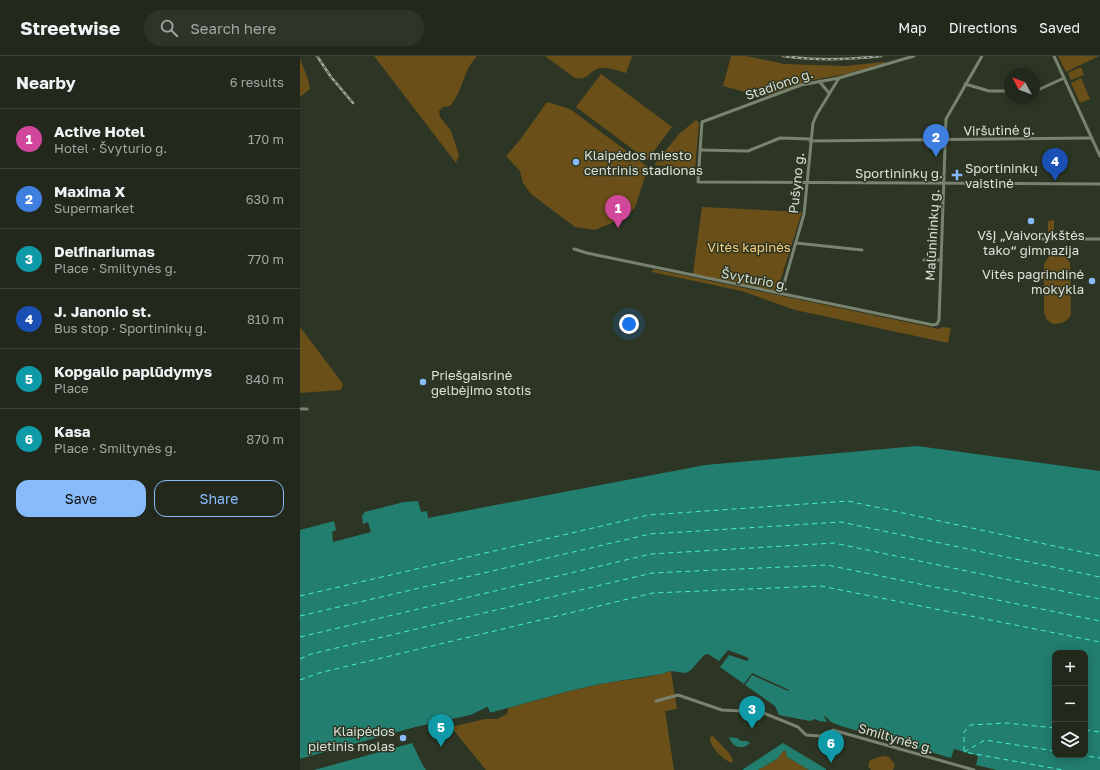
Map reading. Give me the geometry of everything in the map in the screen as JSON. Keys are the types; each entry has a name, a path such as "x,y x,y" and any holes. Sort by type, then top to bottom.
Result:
{"street":[{"name":"Stadiono g.","path":"698,182 702,122 801,85 819,80 839,78 914,56"},
{"name":"Malūnininkų g.","path":"933,325 939,320 945,184 946,119 982,56"},
{"path":"1054,56 1100,156"},
{"name":"Pušyno g.","path":"780,294 804,214 811,140 815,118 839,78"},
{"path":"1040,89 1064,78"},
{"path":"819,80 829,93"},
{"path":"965,84 990,91 1004,92"},
{"path":"700,150 748,152 780,138 811,140"},
{"name":"Viršutinė g.","path":"811,140 945,141 1092,138"},
{"name":"Sportininkų g.","path":"698,182 945,184 1007,182 1100,184"},
{"path":"1032,239 1100,239"},
{"path":"796,243 862,250"},
{"name":"Švyturio g.","path":"574,249 635,264 933,325"},
{"path":"924,260 941,260"},
{"path":"300,409 307,409"},
{"name":"Smiltynės g.","path":"656,701 678,695 722,710 761,712 795,726 806,735 820,736 833,730 974,770"}],"green space":[{"path":"374,56 477,56 468,69 458,95 450,106 443,107 439,111 440,117 451,131 459,155 456,163"},
{"path":"545,56 632,56 626,73 600,68 580,79 575,78"},
{"path":"731,56 746,56 784,64 845,66 885,63 846,74 808,81 769,95 753,94 723,86"},
{"path":"1058,56 1099,56 1066,72"},
{"path":"300,59 308,79 310,89 300,97"},
{"path":"1081,67 1084,75 1071,80 1068,73"},
{"path":"601,74 672,127 647,160 576,107"},
{"path":"1081,78 1090,99 1080,103 1071,83"},
{"name":"Klaipėdos miesto centrinis stadionas","path":"547,102 570,109 648,167 635,208 621,219 595,230 575,227 531,194 523,183 520,171 506,156 520,140"},
{"path":"696,120 699,123 695,169 654,165 679,134"},
{"name":"Vitės kapinės","path":"702,207 802,212 777,291 693,274"},
{"path":"1054,220 1054,232 1048,232 1048,221"},
{"path":"1060,253 1065,256 1070,263 1071,314 1064,322 1053,324 1047,320 1044,313 1044,264 1049,256"},
{"path":"653,269 939,329 942,327 951,328 948,343 795,310 742,291 652,272"},
{"path":"300,327 343,384 341,390 300,393"},
{"path":"671,671 677,709 665,711 674,770 486,770 451,727 485,719 497,719 507,714 508,708 577,689"},
{"path":"713,736 729,753 733,760 732,763 721,756 714,748 710,741 710,737"},
{"path":"784,750 787,757 809,770 758,770 777,759"},
{"path":"883,756 889,757 895,765 893,770 871,770 868,766 870,760"}],"water":[{"path":"917,446 1100,471 1100,770 997,770 976,765 978,756 954,749 951,758 841,726 831,722 825,716 827,722 815,719 810,721 779,715 775,706 745,685 752,675 788,691 789,690 752,673 744,684 720,667 729,655 747,661 749,658 728,650 719,661 708,654 704,655 691,670 686,673 671,671 600,684 490,713 487,707 471,715 416,727 300,759 300,530 334,521 336,530 332,532 333,542 371,532 368,522 363,524 362,516 365,512 404,502 418,501 421,512 427,511 428,518 705,465"},
{"path":"729,737 737,738 741,741 747,741 750,743 744,747 738,747 732,743"},
{"path":"412,743 426,770 314,770"},
{"path":"783,743 826,770 809,770 787,757 784,750 777,759 758,770 742,770"}],"pier":[{"path":"488,707 490,713 508,708 508,711 490,715 486,710 471,717 416,729 300,761 300,759 416,727 471,715"},
{"path":"411,741 414,742 312,770 313,768"}],"ferry route":[{"path":"300,596 649,515 848,501 1100,556"},
{"path":"300,616 650,534 841,522 1100,577"},
{"path":"300,637 651,554 834,543 1100,599"},
{"path":"300,659 311,654 652,573 827,565 1100,621"},
{"path":"300,680 319,673 653,593 821,586 1100,642"},
{"path":"964,751 964,732 970,725 1006,723 1052,728"},
{"path":"1088,730 1100,732"},
{"path":"1052,751 985,740 964,752 1063,770"},
{"path":"1088,756 1100,758"}],"railway":[{"path":"317,56 331,77 353,103"},
{"path":"783,56 808,59 881,56"}],"place":[{"name":"Maxima X","path":"936,157"},
{"name":"Klaipėdos miesto centrinis stadionas","path":"576,162"},
{"name":"Sportininkų vaistinė","path":"957,175"},
{"name":"J. Janonio st.","path":"1055,181"},
{"name":"VšĮ „Vaivorykštės tako“ gimnazija","path":"1031,221"},
{"name":"Active Hotel","path":"618,228"},
{"name":"Vitės pagrindinė mokykla","path":"1092,281"},
{"name":"Priešgaisrinė gelbėjimo stotis","path":"423,382"},
{"name":"Delfinariumas","path":"752,729"},
{"name":"Klaipėdos pietinis molas","path":"403,738"},
{"name":"Kopgalio paplūdymys","path":"441,747"},
{"name":"Kasa","path":"831,763"}]}
